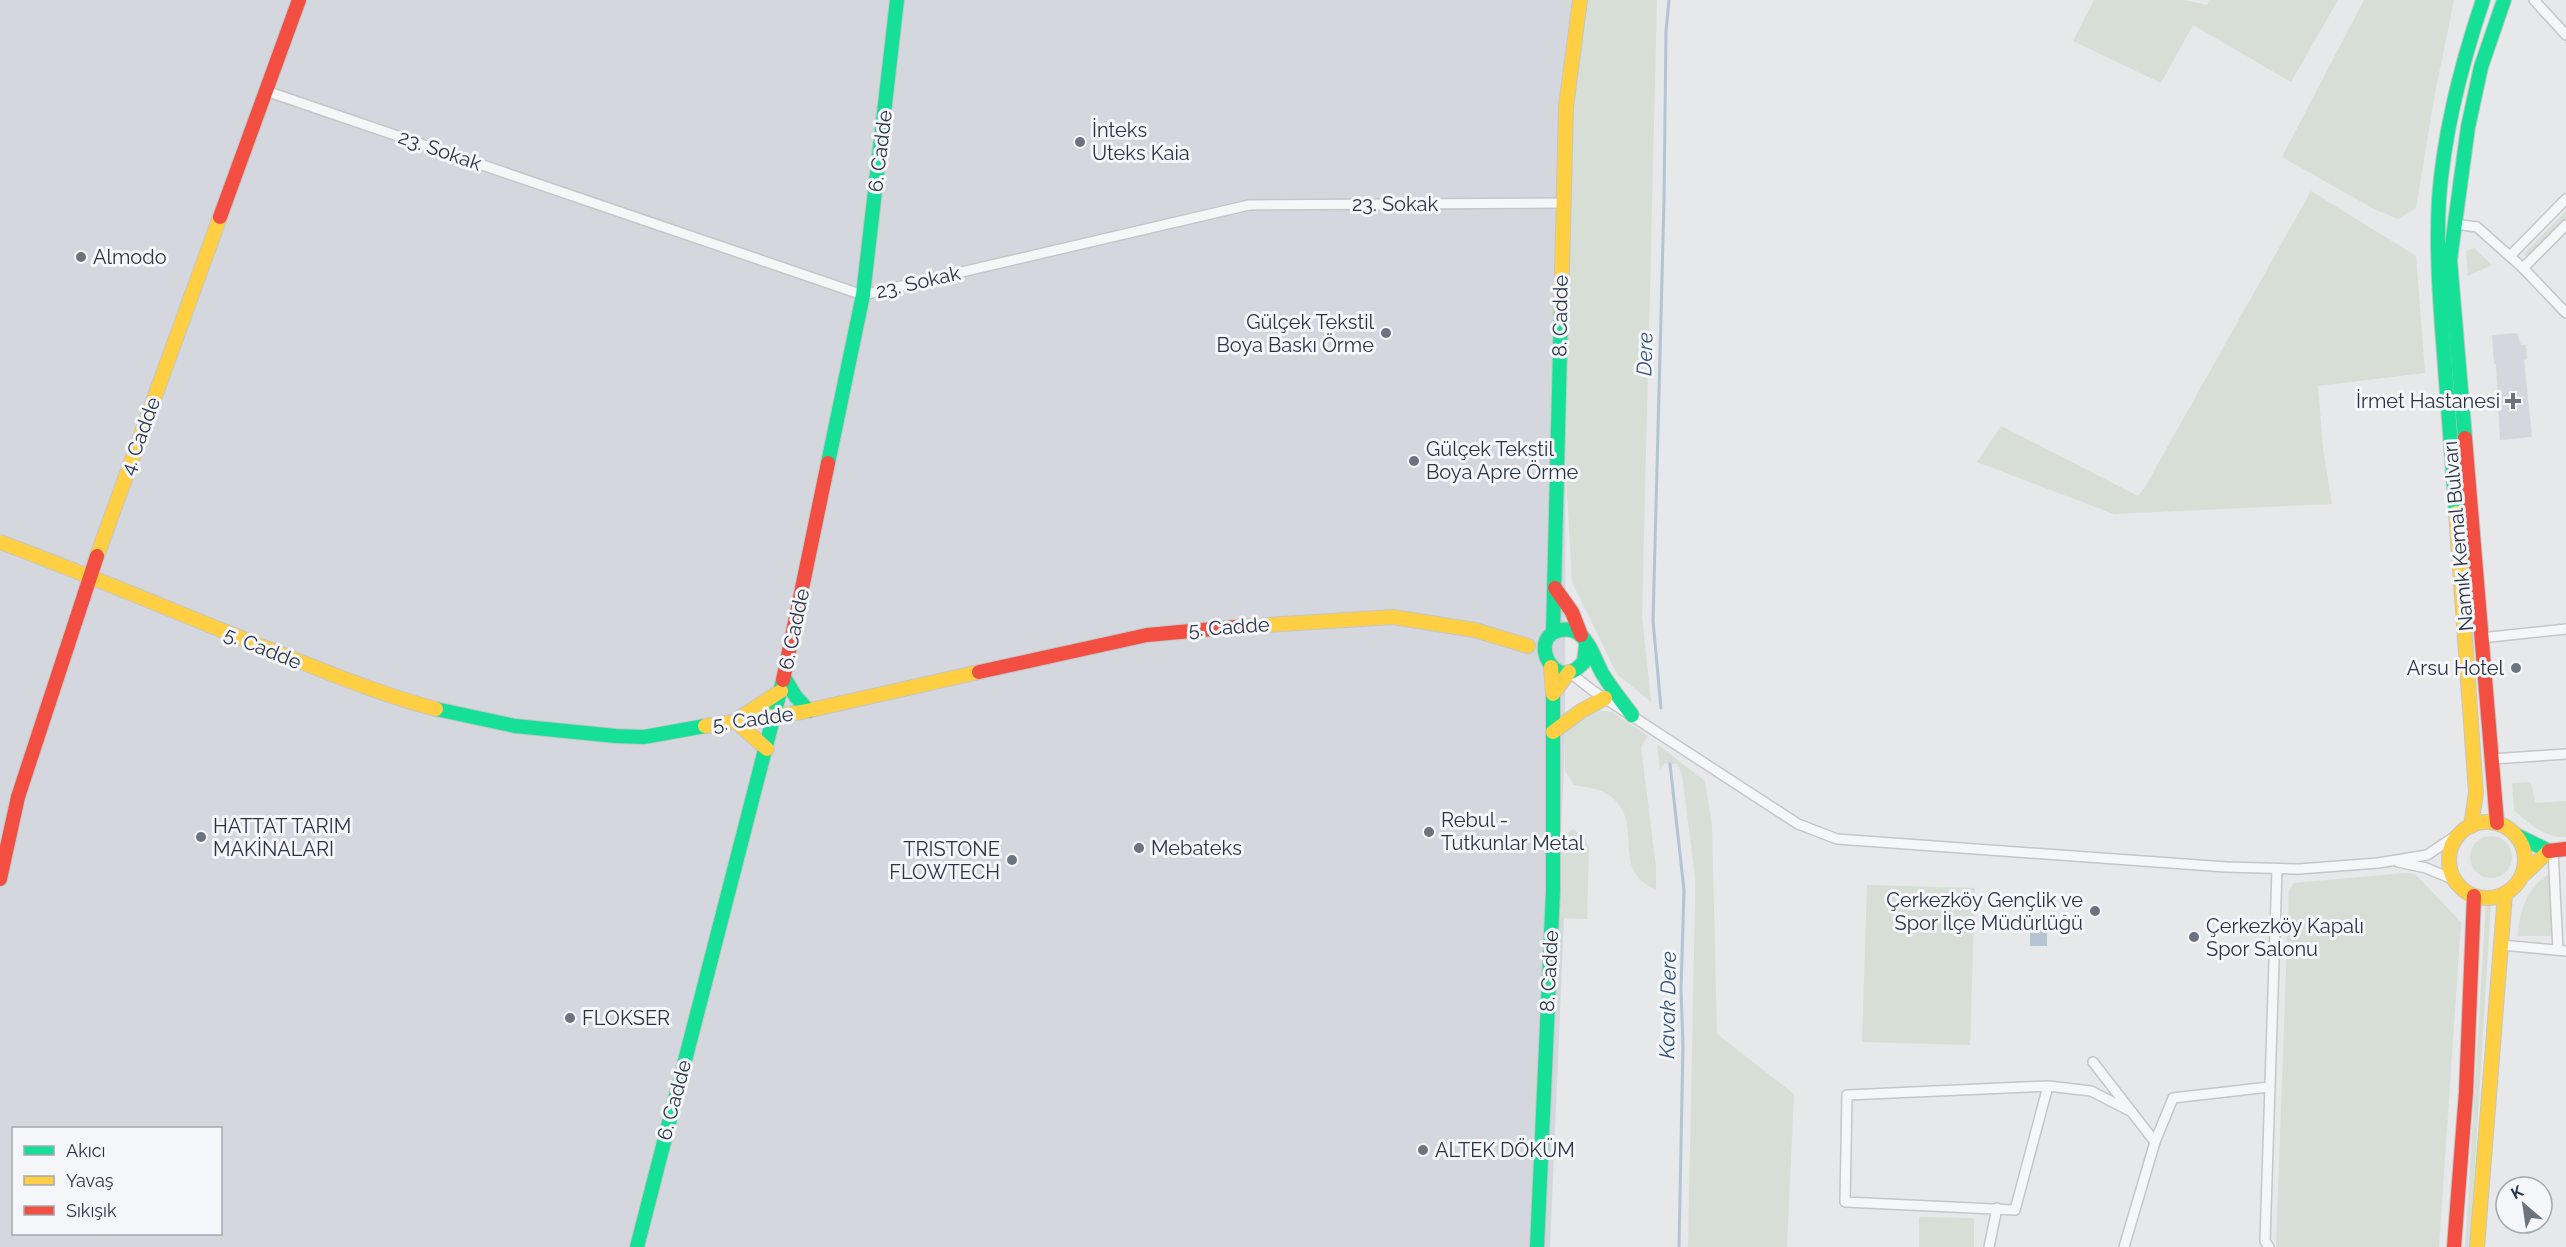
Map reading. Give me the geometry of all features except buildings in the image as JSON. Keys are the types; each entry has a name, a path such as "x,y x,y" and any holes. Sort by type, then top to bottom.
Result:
{"street":[{"name":"4. Cadde","path":"0,879 18,797 90,575 299,0"},
{"name":"6. Cadde","path":"637,1247 776,715 863,295 897,0"},
{"name":"8. Cadde","path":"1549,638 1555,588 1561,203 1570,48 1580,0"},
{"name":"Namık Kemal Bulvarı","path":"2465,829 2476,793 2438,280 2438,224 2440,186 2449,127 2464,62 2483,0"},
{"name":"Namık Kemal Bulvarı","path":"2496,823 2450,260 2468,127 2481,67 2504,0"},
{"path":"2534,0 2566,35"},
{"path":"2464,62 2481,67"},
{"name":"23. Sokak","path":"266,91 863,295 1249,205 1561,203"},
{"path":"2510,256 2566,199"},
{"path":"2438,224 2477,227 2523,268 2566,313"},
{"path":"2523,268 2566,225"},
{"name":"5. Cadde","path":"0,542 90,575 340,679 387,696 442,711 515,726 616,736 644,737 809,711 1070,651 1147,635 1192,630 1393,617 1475,630 1528,646"},
{"path":"1555,588 1572,612 1584,640 1632,715"},
{"path":"1584,640 1570,629 1528,646 1549,664 1563,672 1569,672 1798,824 1838,839 2299,869 2393,861 2427,855 2465,829 2483,822 2496,823 2516,835 2556,850"},
{"path":"2481,638 2566,629"},
{"path":"1549,638 1544,649 1549,664"},
{"path":"1553,694 1569,672 1584,662 1584,640"},
{"name":"8. Cadde","path":"1537,1247 1552,891 1553,694 1549,664"},
{"path":"767,749 735,721 782,684 809,711"},
{"path":"1553,732 1581,711 1605,698"},
{"path":"2492,759 2566,754"},
{"path":"2465,829 2453,843 2449,855 2450,868 2455,880 2463,890 2474,896 2494,897 2505,894 2556,850"},
{"path":"2516,835 2525,855 2525,867 2521,878"},
{"path":"2501,945 2562,950 2556,850"},
{"path":"2393,861 2426,868 2455,880"},
{"path":"2266,1245 2277,869"},
{"path":"2477,1247 2505,894"},
{"path":"2454,1247 2466,1092 2474,896"},
{"path":"2093,1062 2155,1142"},
{"path":"2048,1086 2015,1210 1845,1202 1848,1095 2048,1086 2091,1091 2132,1112"},
{"path":"2124,1247 2155,1142 2173,1098 2269,1087"},
{"path":"1989,1247 1996,1208"}],"shaded area":[{"path":"0,0 1581,0 1566,218 1565,735 1558,917 1564,918 1550,1247 0,1247"},
{"path":"1585,0 1657,0 1642,616 1651,702 1617,674 1572,582 1566,475 1568,219 1573,50"},
{"path":"2094,0 2184,0 2207,5 2209,0 2338,0 2291,82 2193,25 2161,83 2073,41"},
{"path":"2364,0 2454,0 2434,98 2416,208 2398,219 2374,209 2282,157"},
{"path":"2311,191 2416,256 2425,373 2318,386 2323,448 2332,504 2114,514 1977,462 2001,426 2138,496"},
{"path":"2566,211 2566,219 2528,258 2524,254 2522,256"},
{"path":"2474,248 2492,265 2468,276 2466,251"},
{"name":"İrmet Hastanesi","path":"2517,333 2521,345 2526,345 2527,359 2524,360 2532,437 2500,440 2492,335"},
{"path":"1596,710 1612,712 1648,736 1641,747 1656,867 1656,889 1642,881 1634,870 1630,857 1625,816 1618,803 1602,791 1574,785 1565,771 1565,735 1568,730"},
{"path":"1657,744 1705,781 1712,827 1717,1034 1794,1094 1787,1247 1688,1247 1695,877 1682,774 1677,764 1664,763 1660,770"},
{"path":"2531,782 2535,803 2566,801 2566,837 2544,833 2514,810 2512,783"},
{"path":"1573,829 1584,837 1589,847 1587,919 1558,918 1561,842"},
{"path":"2491,836 2506,842 2512,857 2506,872 2491,878 2476,872 2470,857 2476,842"},
{"path":"2553,872 2556,936 2518,936 2520,917 2526,899 2537,883"},
{"path":"2415,874 2461,922 2439,1247 2276,1247 2289,890 2294,883"},
{"path":"1867,885 1975,888 1970,1045 1862,1042"},
{"path":"2486,902 2491,902 2470,1247 2465,1247"},
{"path":"1919,1217 1974,1218 1974,1247 1919,1247"}],"water":[{"path":"2030,916 2047,916 2047,946 2030,946"}],"waterway":[{"name":"Dere","path":"1661,708 1653,621 1666,31 1669,0"},
{"name":"Kavak Dere","path":"1670,764 1684,890 1679,1247"}],"traffic: fast":[{"path":"828,463 863,295 897,0"},
{"path":"2456,513 2440,296 2439,199 2445,148 2455,98 2483,0"},
{"path":"2465,438 2450,260 2468,127 2481,67 2504,0"},
{"path":"1553,632 1561,310"},
{"path":"1586,645 1584,662 1567,673 1555,669 1545,653 1546,641 1551,634 1565,630 1578,633 1589,646 1605,679 1632,715"},
{"path":"784,677 796,697 809,711"},
{"path":"637,1247 783,680"},
{"path":"1537,1247 1553,891 1553,694"},
{"path":"436,709 515,726 616,736 644,737 705,726"},
{"path":"2516,835 2549,851"}],"traffic: slow":[{"path":"1561,310 1566,107 1580,0"},
{"path":"97,556 220,217"},
{"path":"2456,513 2476,793 2471,826"},
{"path":"0,542 338,676 436,709"},
{"path":"1235,627 1393,617 1475,630 1528,646"},
{"path":"1551,667 1553,694 1569,672"},
{"path":"705,726 802,712 979,672"},
{"path":"767,749 735,721 781,691"},
{"path":"1553,732 1581,711 1605,698"},
{"path":"2487,822 2501,825 2514,833 2522,846 2525,860 2522,874 2514,887 2501,895 2487,898 2473,895 2460,887 2452,874 2449,860 2452,846 2460,833 2473,825 2487,822"},
{"path":"2522,876 2549,851"},
{"path":"2477,1247 2505,894"}],"traffic: jam":[{"path":"220,217 299,0"},
{"path":"2465,438 2497,823"},
{"path":"783,680 828,463"},
{"path":"0,879 18,797 97,556"},
{"path":"1555,588 1572,612 1581,635"},
{"path":"979,672 1147,635 1235,627"},
{"path":"2549,851 2566,849"},
{"path":"2454,1247 2466,1092 2474,896"}],"place":[{"name":"İnteks Uteks Kaia","path":"1080,142"},
{"name":"Almodo","path":"81,257"},
{"name":"Gülçek Tekstil Boya Baskı Örme","path":"1386,333"},
{"name":"İrmet Hastanesi","path":"2513,401"},
{"name":"Gülçek Tekstil Boya Apre Örme","path":"1414,461"},
{"name":"Arsu Hotel","path":"2516,668"},
{"name":"Rebul - Tutkunlar Metal","path":"1429,832"},
{"name":"HATTAT TARIM MAKİNALARI","path":"201,837"},
{"name":"Mebateks","path":"1139,848"},
{"name":"TRISTONE FLOWTECH","path":"1012,860"},
{"name":"Çerkezköy Gençlik ve Spor İlçe Müdürlüğü","path":"2095,911"},
{"name":"Çerkezköy Kapalı Spor Salonu","path":"2194,937"},
{"name":"FLOKSER","path":"570,1018"},
{"name":"ALTEK DÖKÜM","path":"1423,1150"}]}
